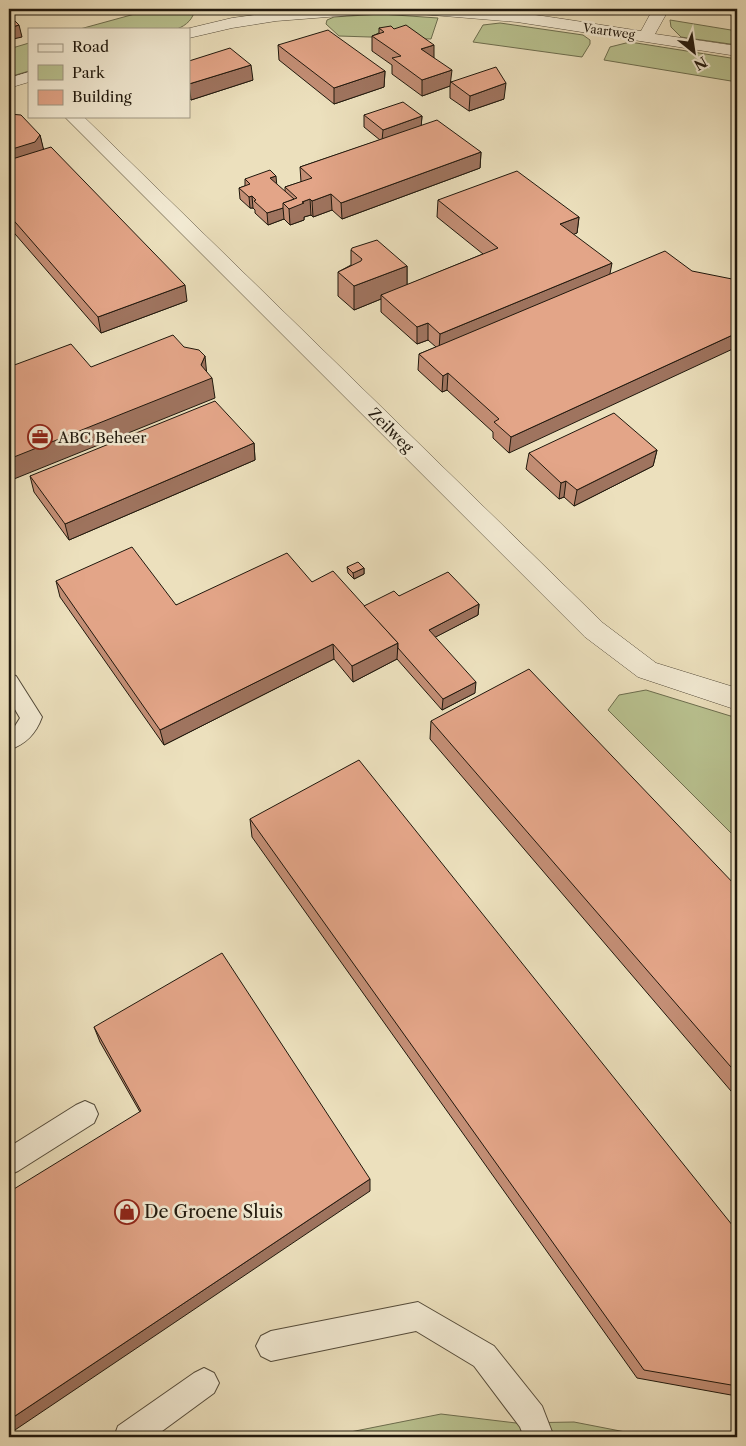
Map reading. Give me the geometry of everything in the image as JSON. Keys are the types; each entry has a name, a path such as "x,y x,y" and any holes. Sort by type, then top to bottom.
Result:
{"street":[{"path":"190,32 220,16 366,9"},
{"name":"Vaartweg","path":"420,9 517,18 737,51"},
{"path":"646,36 660,9"},
{"path":"9,83 28,77"},
{"name":"Zeilweg","path":"74,118 594,630 647,670 737,699"}],"lane":[{"path":"9,682 31,717 28,727 9,741"},
{"path":"9,1162 86,1114"},
{"path":"271,1346 418,1316 484,1356 531,1417 539,1437"},
{"path":"129,1437 204,1383"}],"green space":[{"path":"153,9 195,9 189,21 179,28 84,28"},
{"path":"381,14 438,18 431,39 339,36 326,24 327,20 334,17"},
{"path":"670,20 737,31 737,45 681,37 671,27"},
{"path":"500,23 583,35 590,40 590,44 582,57 473,42 483,25"},
{"path":"630,42 737,59 737,82 604,60 610,47"},
{"path":"28,43 28,71 9,77 9,49"},
{"path":"646,690 737,718 737,839 608,710 619,695"},
{"path":"441,1414 516,1423 574,1422 651,1437 325,1437"}],"building":[{"path":"9,15 19,25 9,28"},
{"path":"406,25 434,45 421,49 452,70 422,80 392,58 401,56 372,36 384,32 379,28 391,26 394,29"},
{"path":"328,30 385,71 334,88 278,45"},
{"path":"230,48 251,65 190,84 190,61"},
{"path":"496,67 506,83 470,96 451,82"},
{"path":"403,102 422,116 383,130 364,115"},
{"path":"9,114 21,115 40,135 35,142 9,150"},
{"path":"437,120 481,152 341,203 331,194 312,201 310,199 289,209 283,203 297,198 285,187 312,178 300,167"},
{"path":"51,147 185,285 98,317 9,215 9,160"},
{"path":"270,170 276,176 270,178 294,199 283,203 283,208 267,213 254,201 256,200 252,196 249,197 239,188 250,184 245,179"},
{"path":"517,171 579,217 560,224 612,263 440,334 428,323 417,327 381,295 498,248 438,200"},
{"path":"377,240 407,266 354,286 338,272 361,261 362,259 351,250 352,248"},
{"path":"665,251 692,271 737,280 737,333 511,437 494,422 499,419 448,373 443,376 419,354"},
{"path":"173,335 184,347 199,350 205,356 201,365 212,378 9,459 9,367 71,344 91,367"},
{"path":"215,401 254,443 65,524 30,476"},
{"path":"614,413 657,450 577,490 566,481 561,483 529,453"},
{"path":"132,547 176,605 287,553 312,582 333,571 398,643 352,666 333,644 160,730 56,581"},
{"path":"358,562 364,568 353,573 347,567"},
{"path":"448,572 479,604 429,630 476,682 443,699 398,648 398,643 364,606 394,591 399,596"},
{"path":"529,669 737,887 737,1074 431,721"},
{"path":"359,760 737,1231 737,1386 644,1370 250,819"},
{"path":"222,953 370,1179 9,1420 9,1192 141,1111 94,1027"}],"place":[{"name":"ABC Beheer","path":"40,437"},
{"name":"De Groene Sluis","path":"127,1212"}]}
